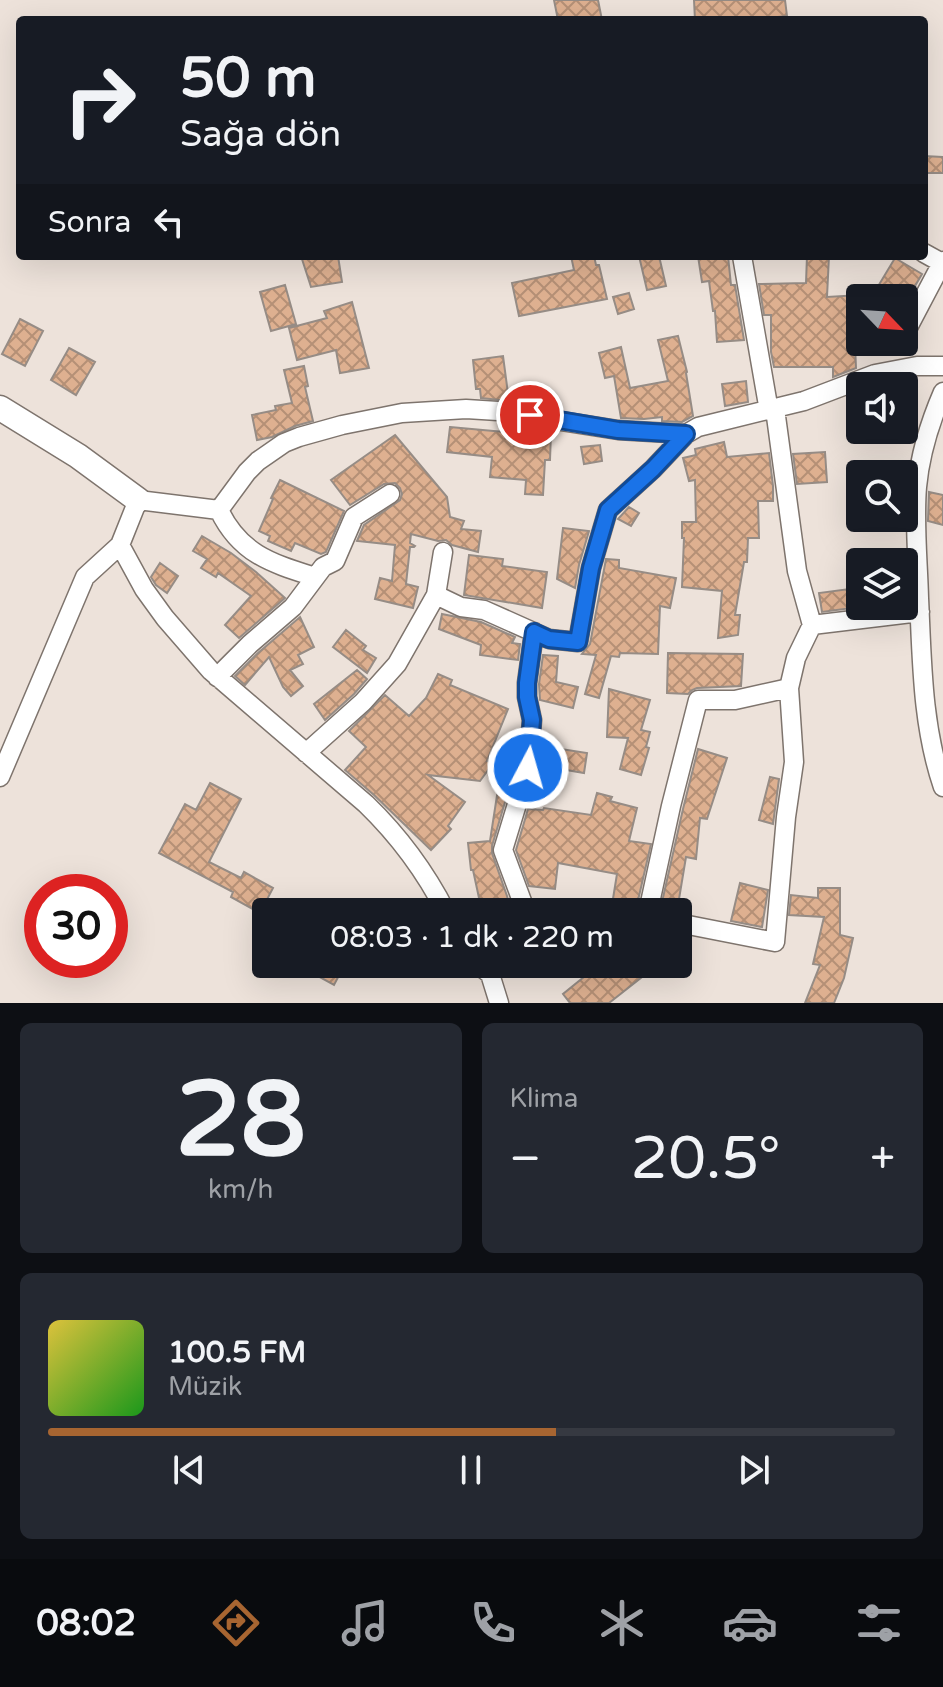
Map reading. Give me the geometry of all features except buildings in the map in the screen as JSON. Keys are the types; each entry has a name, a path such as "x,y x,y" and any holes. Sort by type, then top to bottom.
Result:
{"street":[{"path":"692,926 775,942 786,817 793,781 789,688 796,658 812,625 797,571 772,410 743,260"},
{"path":"918,308 942,262"},
{"path":"898,356 898,369"},
{"path":"436,595 461,607 484,610 549,639 578,642 591,568 608,510 686,434 698,427 804,401 864,378 898,369 943,366"},
{"path":"943,392 927,437 917,488 927,718 943,787"},
{"path":"0,408 78,456 138,500 219,510"},
{"path":"219,510 247,472 284,443 342,425 402,413 466,409 498,411 618,430 686,434"},
{"path":"217,677 293,607 323,567 335,561 354,517 390,494"},
{"path":"0,777 85,577 120,545 138,500"},
{"path":"219,510 234,536 253,553 315,577"},
{"path":"120,545 144,589 187,645 217,677 386,824 421,867 438,898"},
{"path":"306,753 363,702 397,664 436,595 443,552"},
{"path":"812,625 920,612"},
{"path":"521,898 503,850 528,768 532,720 527,683 534,632"},
{"path":"651,898 698,700 735,700 789,688"},
{"path":"492,978 499,1003"}],"route":[{"path":"528,768 532,720 527,683 534,632 549,639 578,642 591,568 608,510 686,434 618,430 530,415"}]}
